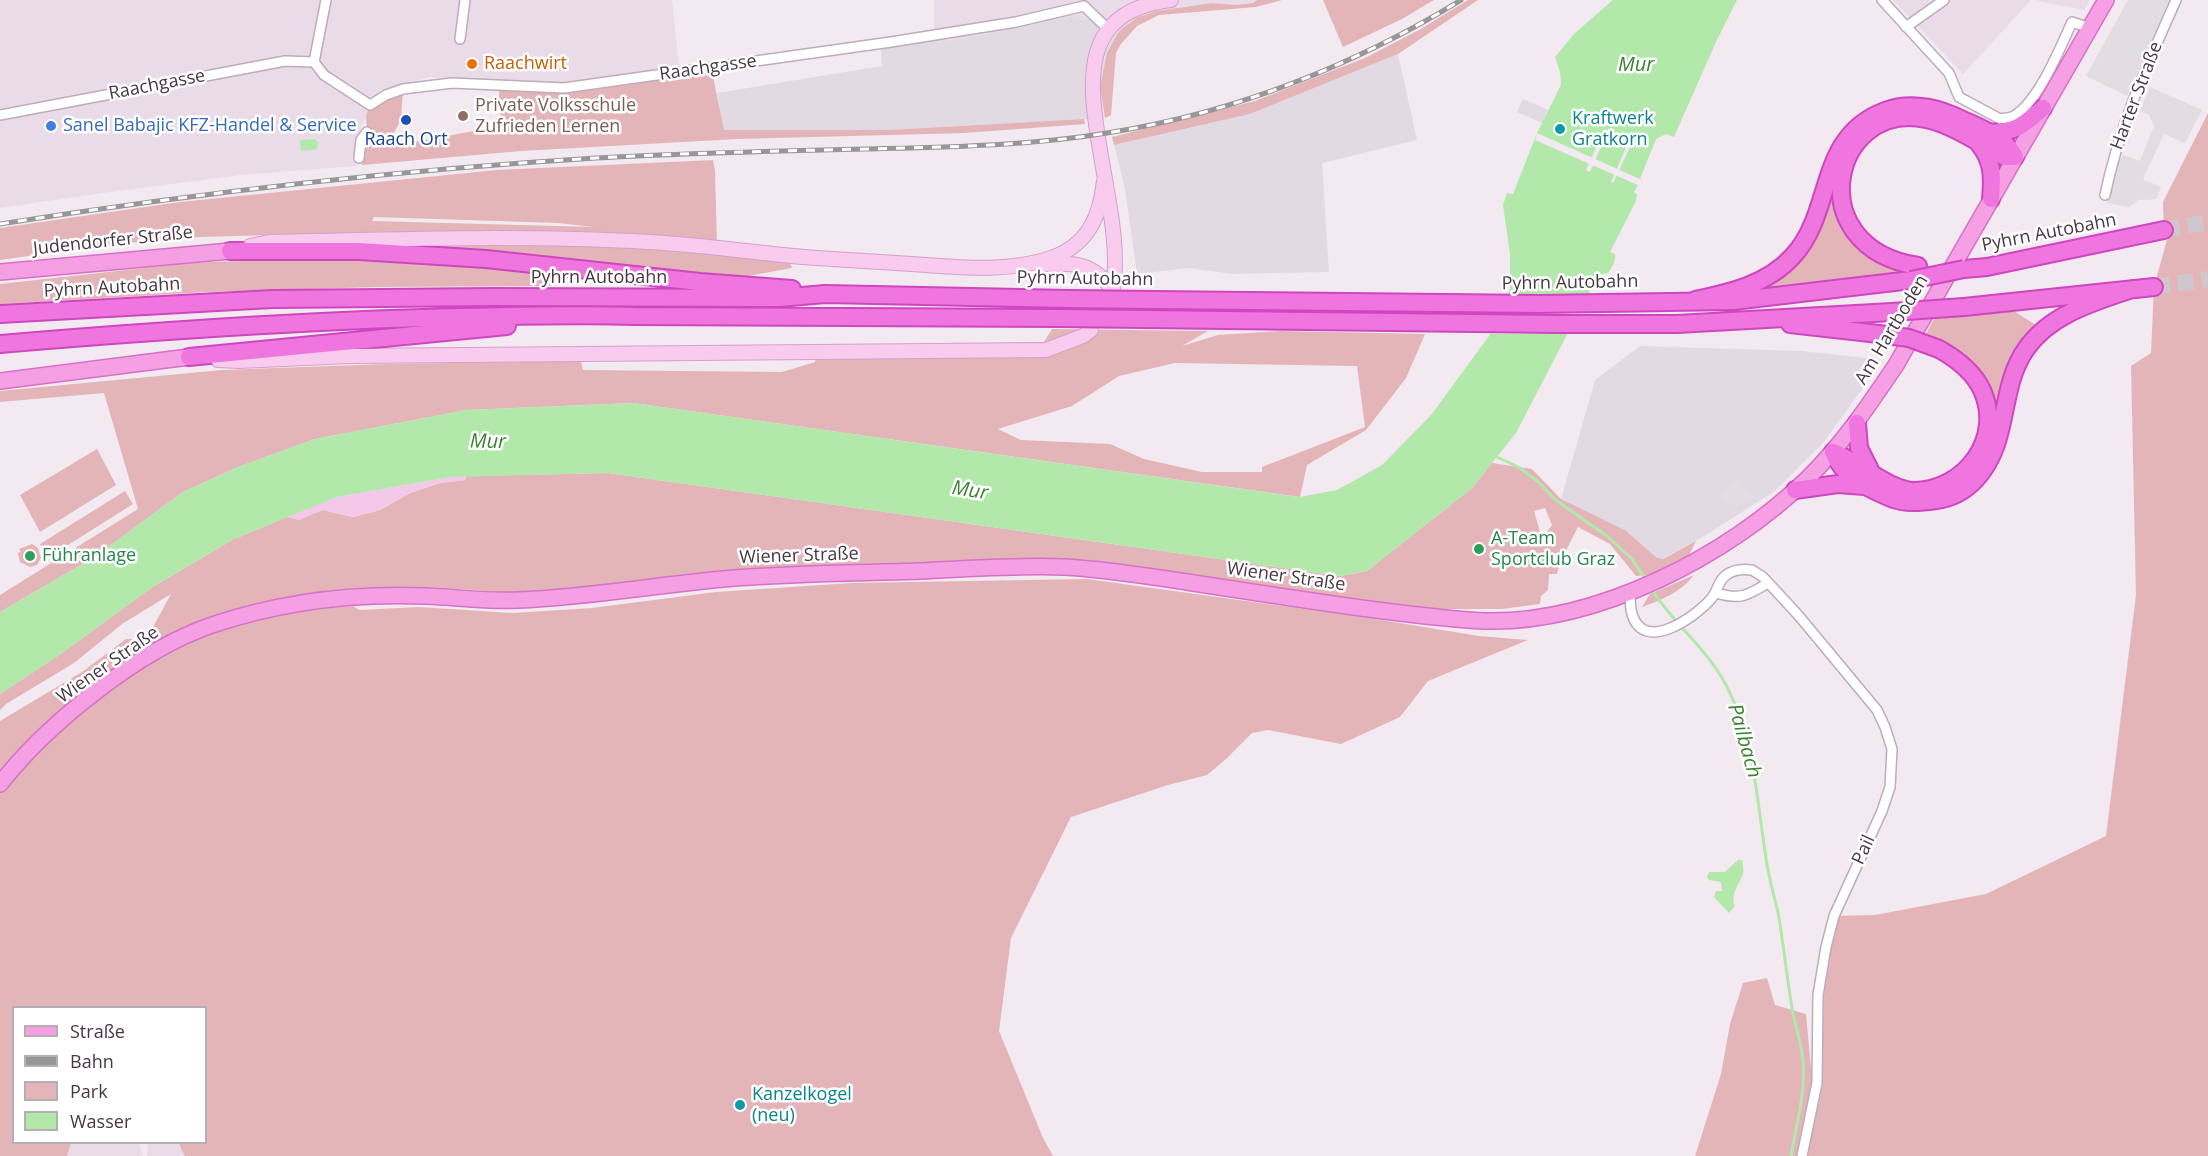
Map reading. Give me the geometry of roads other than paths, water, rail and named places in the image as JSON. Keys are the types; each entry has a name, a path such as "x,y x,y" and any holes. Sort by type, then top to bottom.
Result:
{"highway":[{"path":"1695,300 1732,292 1768,277 1794,256 1810,231 1837,153 1855,129 1867,120 1892,109 1927,107 1949,114 1983,137 1993,173 1991,199"},
{"path":"1983,137 2020,128 2043,108"},
{"path":"1915,273 1879,253 1860,239 1849,224 1841,204 1844,165 1850,153 1867,133 1892,120 1926,119 2010,147 2015,158"},
{"name":"Pyhrn Autobahn","path":"0,314 272,299 779,298 825,294 1540,304 1733,300 1915,273 1987,267 2164,230"},
{"path":"230,250 359,251 486,259 700,282 780,287 825,294"},
{"name":"Pyhrn Autobahn","path":"0,344 174,329 380,318 586,314 1366,323 1677,324 1964,307 2154,287"},
{"path":"1833,452 1896,500 1913,502 1941,500 1963,490 1986,467 1995,450 2013,378 2026,348 2055,321 2091,303 2132,289"},
{"path":"189,357 537,323 585,322 634,316"},
{"path":"1766,320 1820,329 1909,338 1939,349 1957,359 1973,375 1983,392 1988,416 1986,436 1978,457 1964,474 1952,481 1927,490 1913,491 1867,479 1795,490"},
{"path":"1857,423 1859,448 1867,479"}],"main road":[{"path":"230,250 269,242 441,237 650,242 817,258 914,264 981,267 1079,264 1097,272 1113,290 1116,270 1114,242 1092,103 1093,64 1106,33 1129,12 1141,6 1171,0"},
{"name":"Am Hartboden","path":"1642,586 1683,568 1724,545 1795,490 1833,452 1857,423 1896,365 2106,0"},
{"path":"1026,265 1062,254 1080,240 1099,212 1104,181"},
{"name":"Judendorfer Straße","path":"0,272 230,250"},
{"path":"0,381 189,357 239,361 350,356 1046,350 1083,336 1091,330"},
{"name":"Wiener Straße","path":"0,784 46,733 94,693 155,652 207,626 278,605 354,597 421,595 512,601 739,578 1062,567 1129,573 1382,610 1484,621 1547,616 1603,602 1642,586"}],"street":[{"path":"460,39 465,0"},
{"path":"1882,0 1949,73 1959,97 2000,119 2014,116 2031,99 2047,75 2072,22 2090,28"},
{"path":"1906,27 1944,0"},
{"name":"Harter Straße","path":"2105,195 2113,156 2131,103 2176,0"},
{"path":"314,62 325,5"},
{"name":"Raachgasse","path":"0,115 285,61 314,62 324,75 370,105 386,95 403,89 452,83 564,88 891,42 1016,22 1084,6 1106,33"},
{"path":"359,158 361,140 367,132"},
{"name":"Pail","path":"1642,586 1631,613 1638,625 1649,630 1668,630 1691,616 1716,593 1719,583 1726,575 1733,571 1752,570 1768,583 1877,710 1892,749 1890,787 1882,811 1834,916 1826,947 1818,995 1817,1083 1802,1156"},
{"path":"1716,593 1727,596 1746,596 1768,583"}],"water":[{"name":"Mur","path":"1613,0 1737,0 1674,137 1666,134 1656,139 1640,179 1642,180 1640,186 1638,185 1634,192 1637,194 1636,201 1610,252 1615,254 1613,264 1608,273 1598,275 1516,433 1472,488 1367,571 1340,576 608,473 450,477 337,497 232,540 151,588 62,653 0,694 0,612 93,558 183,492 238,467 315,439 467,410 633,403 1299,497 1337,490 1382,465 1431,415 1489,336 1510,289 1510,254 1503,205 1507,193 1513,194 1537,133 1561,85 1555,57 1575,33","holes":["1602,134 1606,136 1590,172 1586,170","1627,145 1630,147 1613,183 1611,182"]},
{"path":"315,139 318,143 317,149 301,151 300,140"},
{"path":"1738,860 1742,860 1743,872 1734,894 1735,906 1729,913 1714,897 1716,891 1722,891 1721,882 1709,880 1707,877 1709,872 1725,872"}],"waterway":[{"name":"Pailbach","path":"1495,456 1520,468 1557,501 1607,536 1632,559 1646,580"},
{"name":"Pailbach","path":"1651,588 1659,601 1709,659 1726,685 1736,706 1750,752 1804,1074 1791,1156"}],"tunnel":[{"path":"2164,230 2208,222"},
{"path":"2154,287 2208,279"}],"railway":[{"path":"0,224 148,202 446,169 596,158 990,145 1082,137 1159,123 1249,99 1337,65 1421,24 1461,0"}],"place":[{"name":"Raachwirt","path":"472,64"},
{"name":"Private Volksschule Zufrieden Lernen","path":"463,116"},
{"name":"Raach Ort","path":"406,120"},
{"name":"Sanel Babajic KFZ-Handel & Service","path":"51,126"},
{"name":"Kraftwerk Gratkorn","path":"1560,129"},
{"name":"A-Team Sportclub Graz","path":"1479,549"},
{"name":"Führanlage","path":"30,556"},
{"name":"Kanzelkogel (neu)","path":"740,1105"}]}
